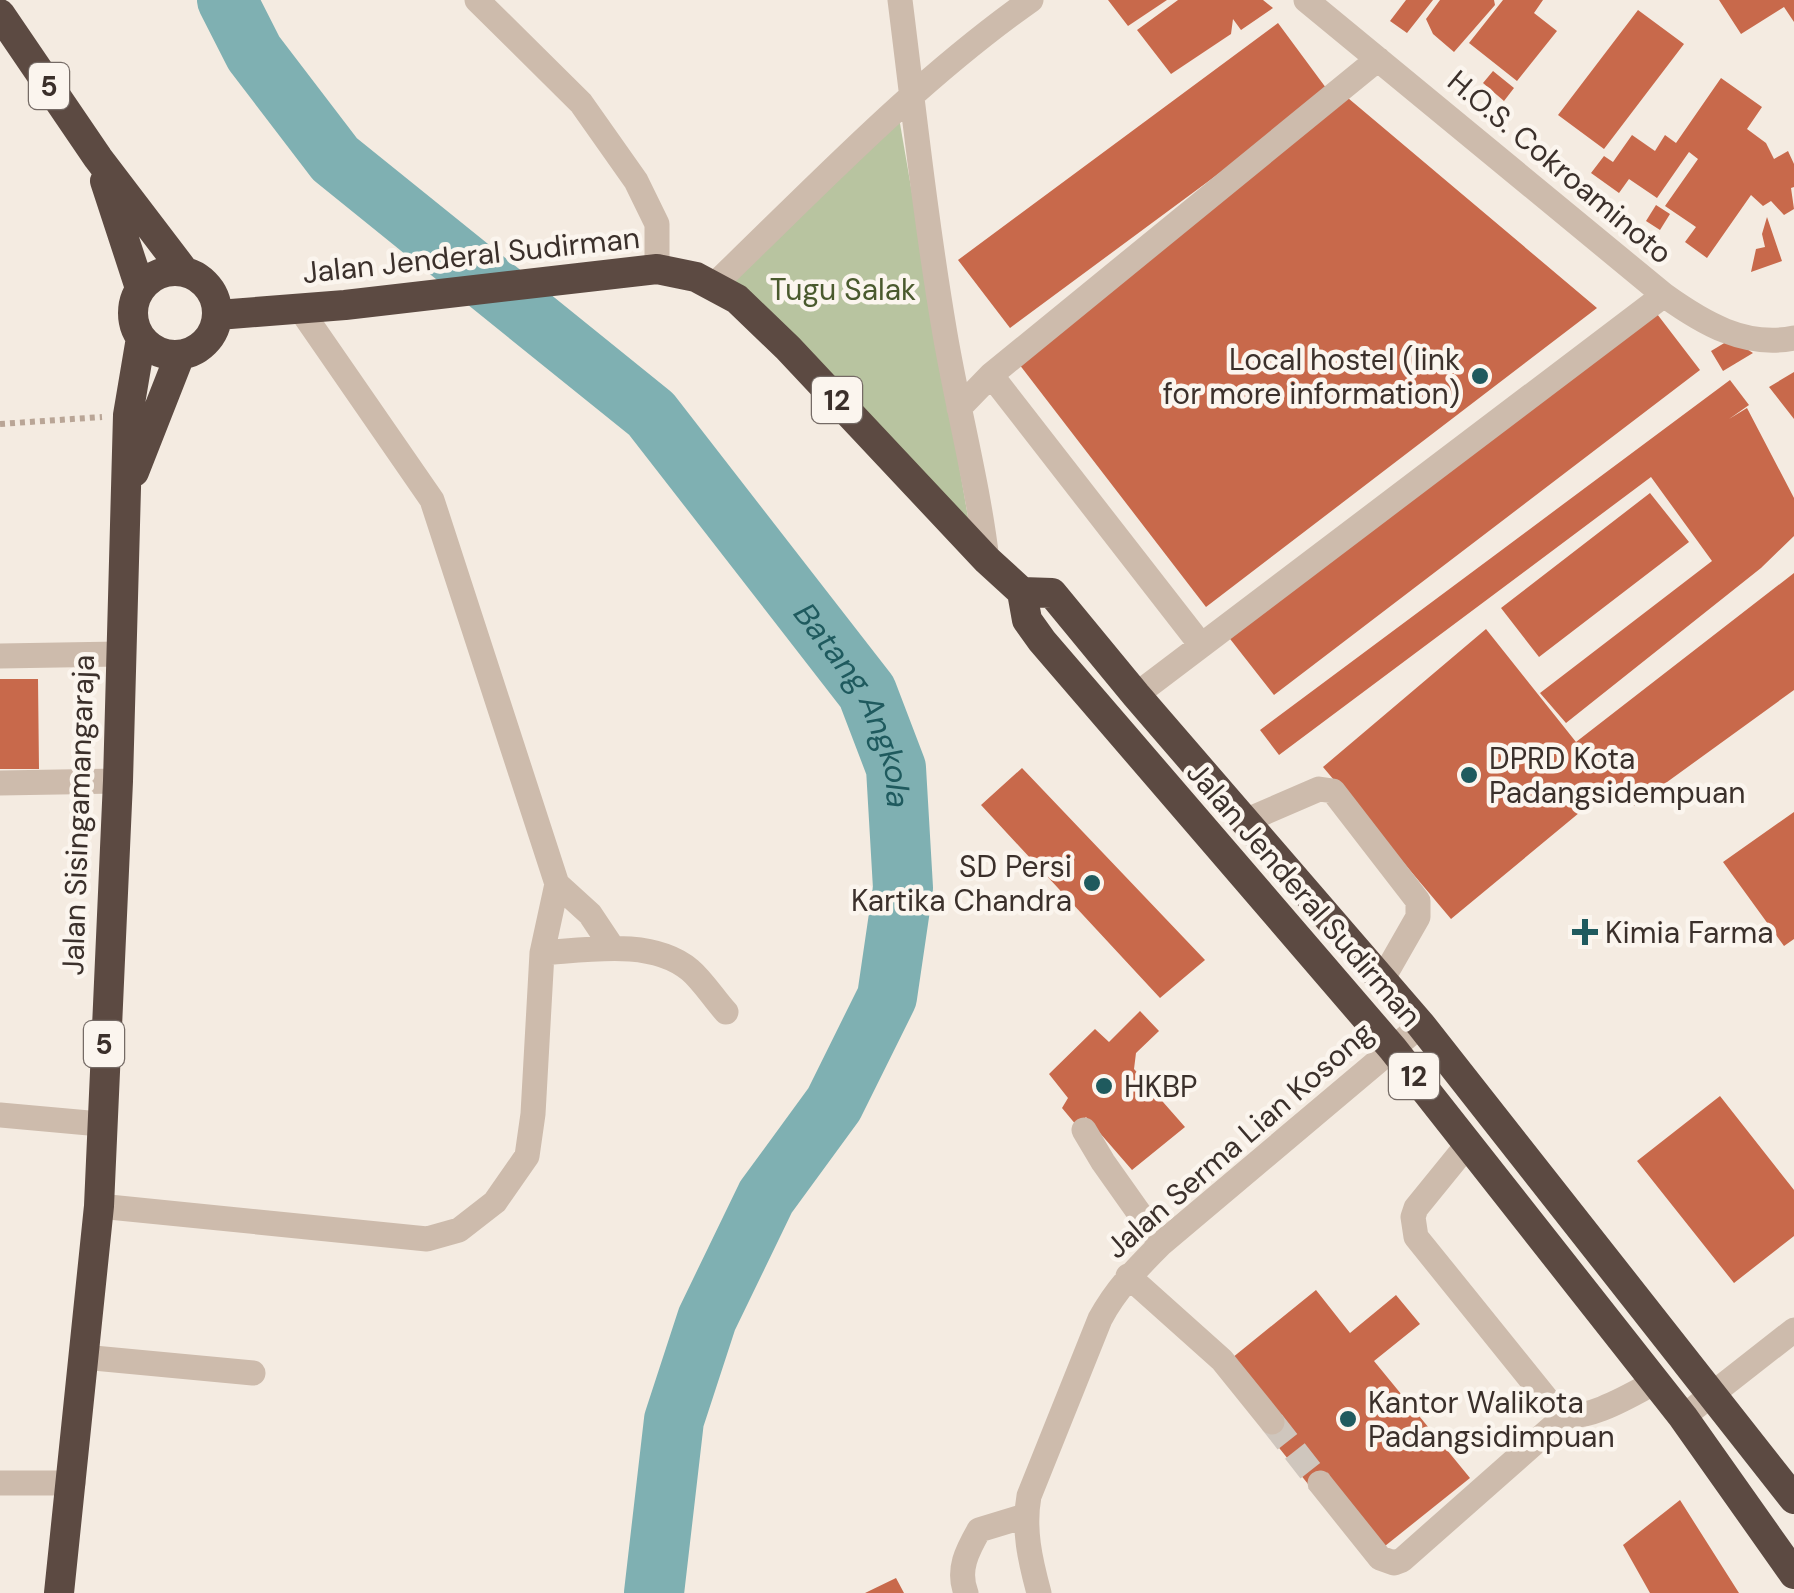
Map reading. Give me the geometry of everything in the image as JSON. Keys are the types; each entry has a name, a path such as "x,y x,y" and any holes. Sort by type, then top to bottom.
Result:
{"highway":[{"name":"5","path":"0,14 98,158 184,271 209,286 216,300 214,330 206,342 180,355 126,494"},
{"name":"5","path":"98,158 140,288 132,314 141,338"},
{"name":"Jalan Jenderal Sudirman","path":"218,315 657,269 714,285 737,299 1022,592 1027,620 1042,641 1393,1050 1683,1416 1794,1574"},
{"path":"140,288 167,271 184,271"},
{"path":"141,338 152,348 180,355"},
{"name":"Jalan Sisingamangaraja","path":"60,1593 98,1206 118,780 128,415 141,338"},
{"name":"Jalan Jenderal Sudirman","path":"1022,592 1052,593 1421,1025 1794,1499"}],"street":[{"path":"477,0 581,103 636,181 656,224 657,269"},
{"path":"900,0 945,335 981,511 987,560"},
{"path":"714,285 910,96 973,41 1031,0"},
{"name":"H.O.S. Cokroaminoto","path":"1306,0 1698,319 1751,339 1794,338"},
{"path":"959,408 991,375 1378,59"},
{"path":"1136,695 1664,295"},
{"path":"98,1206 427,1239 459,1230 496,1202 527,1156 542,954 556,884 432,500 300,309"},
{"path":"991,375 1201,645"},
{"path":"0,656 119,654"},
{"path":"0,783 118,780"},
{"path":"1245,821 1319,789 1333,791 1418,901 1418,918 1382,980"},
{"path":"556,884 590,914 612,947"},
{"path":"542,954 612,947 654,953 688,968 726,1012"},
{"name":"Jalan Serma Lian Kosong","path":"1039,1593 1025,1516 1038,1468 1100,1319 1128,1276 1421,1025"},
{"path":"0,1115 100,1124"},
{"path":"1084,1130 1161,1244"},
{"path":"1468,1144 1416,1208 1416,1237 1558,1413 1583,1415 1655,1382"},
{"path":"1128,1276 1222,1360 1272,1422"},
{"path":"1683,1416 1794,1330"},
{"path":"84,1358 253,1373"},
{"path":"1320,1483 1380,1558 1394,1563 1565,1416"},
{"path":"0,1482 73,1483"},
{"path":"966,1593 962,1582 964,1556 978,1530 1025,1516"}],"path":[{"path":"0,424 128,415"}],"green space":[{"name":"Tugu Salak","path":"898,112 972,540 721,285"}],"building":[{"path":"1108,0 1167,0 1128,26"},
{"path":"1178,0 1263,0 1273,8 1241,30 1233,19 1231,34 1171,74 1137,30"},
{"path":"1406,0 1433,0 1407,33 1390,21"},
{"path":"1440,0 1494,0 1495,5 1454,52 1433,34 1426,19"},
{"path":"1503,0 1543,0 1534,13 1557,31 1517,81 1469,43"},
{"path":"1719,0 1794,0 1794,22 1784,7 1741,34"},
{"path":"1638,10 1684,44 1604,149 1558,115"},
{"path":"1278,23 1329,92 1010,328 958,260"},
{"path":"1493,71 1514,88 1504,101 1483,83"},
{"path":"1721,78 1762,107 1747,129 1766,143 1774,159 1788,151 1794,164 1794,209 1784,215 1771,201 1763,206 1751,195 1707,258 1685,242 1696,227 1665,206 1698,159 1689,152 1657,198 1629,179 1619,193 1591,173 1604,156 1613,162 1632,135 1655,151 1665,135 1676,143"},
{"path":"1348,98 1597,308 1206,607 1019,364"},
{"path":"1656,205 1670,214 1660,230 1646,221"},
{"path":"1767,217 1782,261 1751,272 1756,249 1765,247 1762,234"},
{"path":"1654,310 1700,370 1274,695 1227,635"},
{"path":"1731,339 1753,353 1723,371 1711,351"},
{"path":"1794,372 1794,419 1769,387"},
{"path":"1730,380 1749,405 1729,419 1747,408 1794,498 1794,536 1761,568 1566,723 1540,693 1712,561 1651,477 1279,755 1260,730"},
{"path":"1650,493 1689,542 1539,657 1501,608"},
{"name":"DPRD Kota Padangsidempuan","path":"1794,573 1794,690 1634,806 1614,784 1451,919 1323,767 1486,629 1576,742"},
{"path":"0,679 38,679 39,769 0,769"},
{"name":"SD Persi Kartika Chandra","path":"1022,768 1205,960 1160,998 981,805"},
{"path":"1794,812 1794,939 1784,946 1723,862"},
{"name":"HKBP","path":"1140,1011 1159,1031 1136,1053 1134,1069 1185,1127 1132,1170 1086,1117 1077,1126 1062,1108 1068,1098 1049,1074 1095,1029 1109,1042"},
{"path":"1720,1096 1794,1190 1794,1236 1734,1283 1637,1161"},
{"name":"Kantor Walikota Padangsidimpuan","path":"1316,1290 1350,1333 1396,1295 1420,1324 1374,1361 1470,1478 1385,1546 1312,1489 1264,1429 1232,1358"},
{"path":"1680,1500 1739,1593 1650,1593 1623,1545"},
{"path":"896,1578 904,1593 865,1593"}],"waterway":[{"name":"Batang Angkola","path":"227,0 254,53 335,159 651,414 867,692 896,768 903,888 887,997 834,1104 766,1197 707,1319 674,1420 654,1593"}],"tunnel":[{"path":"1272,1422 1320,1483"}],"place":[{"name":"Local hostel (link for more information)","path":"1480,376"},
{"name":"DPRD Kota Padangsidempuan","path":"1469,775"},
{"name":"SD Persi Kartika Chandra","path":"1092,883"},
{"name":"Kimia Farma","path":"1585,932"},
{"name":"HKBP","path":"1104,1086"},
{"name":"Kantor Walikota Padangsidimpuan","path":"1348,1419"}]}
